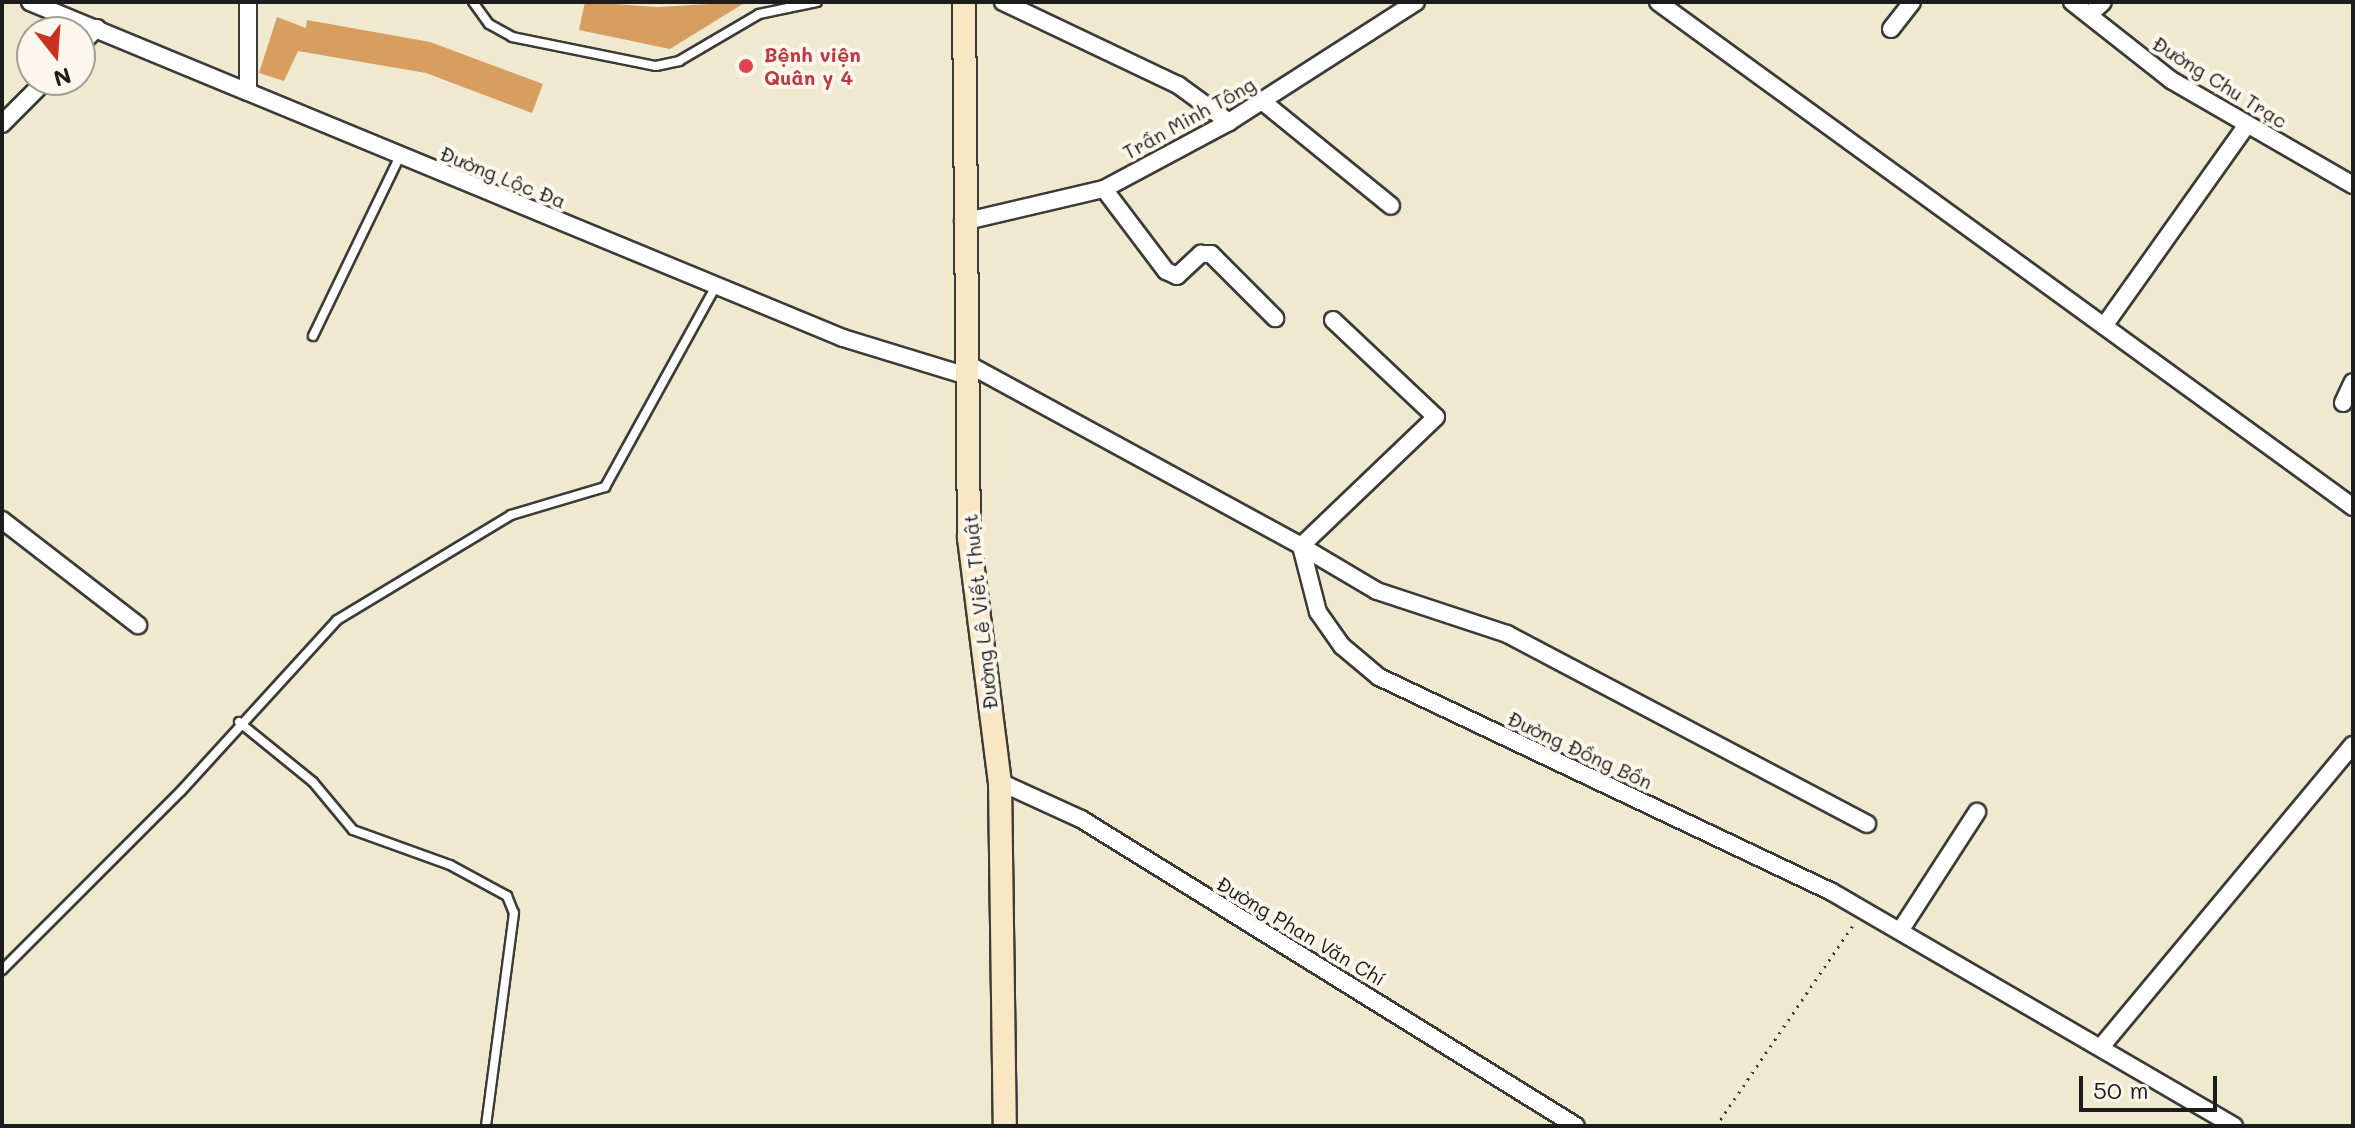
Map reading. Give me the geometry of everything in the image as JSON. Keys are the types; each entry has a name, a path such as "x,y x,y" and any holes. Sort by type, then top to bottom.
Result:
{"main road":[{"name":"Đường Lê Viết Thuật","path":"964,2 963,222 969,538 1000,782 1005,1126"}],"street":[{"name":"Đường Lộc Đa","path":"30,2 843,338 966,369"},
{"path":"248,2 248,92"},
{"path":"1003,2 1178,85 1229,122"},
{"name":"Trần Minh Tông","path":"963,222 1104,189 1229,122 1416,2"},
{"path":"1658,2 2353,507"},
{"path":"1891,29 1912,2"},
{"name":"Đường Chu Trạc","path":"2072,2 2171,80 2353,185"},
{"path":"2089,15 2103,2"},
{"path":"2,124 30,96"},
{"path":"1262,101 1391,206"},
{"path":"2104,326 2247,125"},
{"path":"1104,189 1166,271 1177,276 1201,254 1211,254 1275,318"},
{"path":"1301,546 1436,417 1333,320"},
{"path":"966,369 1301,546 1377,591 1507,634 1867,824"},
{"path":"2343,403 2353,382"},
{"path":"2,520 138,625"},
{"name":"Đường Đồng Bồn","path":"1301,546 1318,612 1342,646 1379,677 1900,931 2234,1126"},
{"path":"2101,1047 2353,745"},
{"name":"Đường Phan Văn Chí","path":"1000,782 1081,819 1576,1126"},
{"path":"1900,931 1977,812"}],"lane":[{"path":"478,4 512,37 656,66 679,61 759,14 817,2"},
{"path":"313,336 400,156"},
{"path":"2,970 181,791 239,722 348,613 511,515 605,487 716,286"},
{"path":"239,722 313,782 353,830 450,865 507,896 514,913 486,1126"}],"path":[{"path":"1716,1126 1862,912"}],"building":[{"path":"585,2 657,7 746,2 670,49 579,30"},
{"path":"277,17 306,28 307,20 430,42 543,84 532,113 426,73 298,51 284,81 259,73"}],"place":[{"name":"Bệnh viện Quân y 4","path":"746,66"}]}
